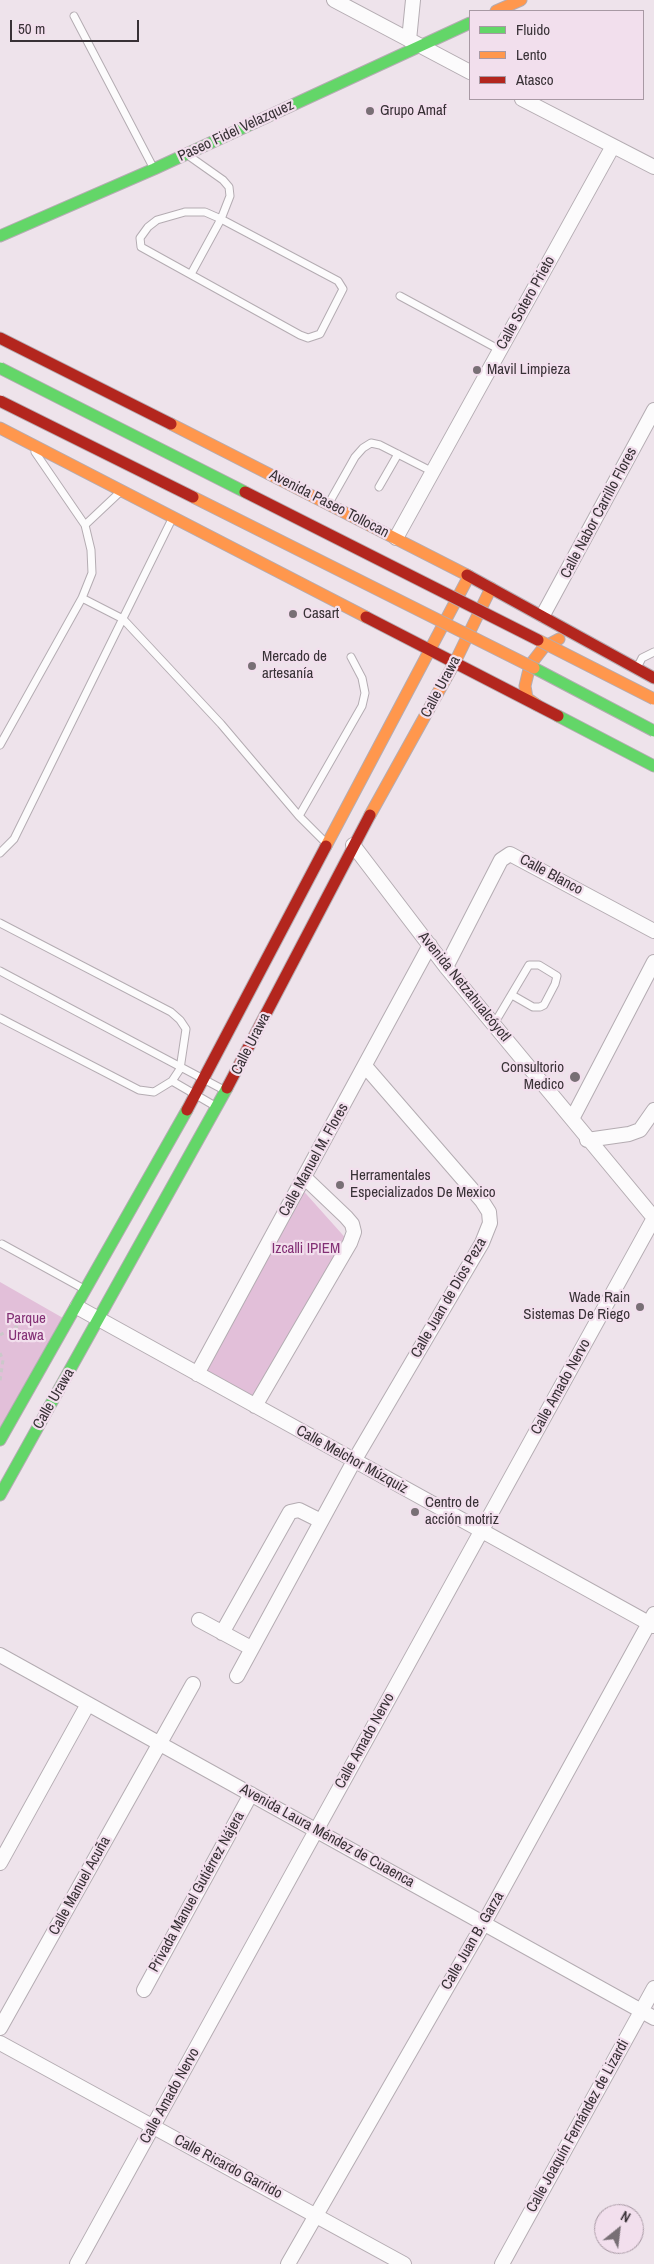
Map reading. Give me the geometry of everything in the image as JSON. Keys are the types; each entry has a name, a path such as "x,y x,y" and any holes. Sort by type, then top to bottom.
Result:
{"main road":[{"path":"498,10 521,0"},
{"name":"Paseo Fidel Velazquez","path":"0,236 154,169 414,43 469,22"},
{"name":"Avenida Paseo Tollocan","path":"0,338 257,466 396,538 543,615 575,635 654,678"},
{"name":"Avenida Paseo Tollocan","path":"0,368 654,700"},
{"path":"0,401 431,615 654,731"},
{"path":"3,432 26,440 359,615 431,649 654,766"},
{"path":"202,532 198,524 200,501 213,481 230,471 257,466"},
{"path":"359,615 388,612 397,608 407,592 408,559 396,538"},
{"name":"Calle Urawa","path":"0,1440 86,1291 195,1095 469,576"},
{"name":"Calle Urawa","path":"0,1495 218,1108 353,845 455,662 491,588"},
{"path":"539,707 526,698 525,686 530,665 536,655 553,641 575,635"}],"street":[{"path":"334,0 469,71"},
{"path":"413,0 414,43"},
{"path":"524,100 654,167"},
{"name":"Calle Sotero Prieto","path":"396,538 613,146"},
{"name":"Calle Nabor Carrillo Flores","path":"543,615 654,410"},
{"name":"Avenida Netzahualcóyotl","path":"353,845 446,967 572,1119 587,1140 654,1218"},
{"name":"Calle Blanco","path":"446,967 501,860 510,854 654,931"},
{"name":"Calle Manuel M. Flores","path":"198,1374 430,945"},
{"path":"572,1119 650,977 654,962"},
{"name":"Calle Juan de Dios Peza","path":"237,1676 354,1461 482,1243 490,1223 489,1212 482,1201 365,1066"},
{"path":"587,1140 629,1134 640,1130 654,1110"},
{"path":"255,1406 350,1243 354,1232 352,1224 346,1217 304,1177"},
{"name":"Calle Amado Nervo","path":"77,2264 654,1218"},
{"name":"Calle Melchor Múzquiz","path":"73,1313 99,1320 482,1531 652,1621"},
{"path":"222,1632 290,1512 299,1510 321,1521"},
{"path":"199,1620 251,1648"},
{"name":"Calle Juan B. Garza","path":"288,2264 484,1923 652,1621"},
{"name":"Avenida Laura Méndez de Cuaenca","path":"1,1657 160,1743 654,2018"},
{"name":"Calle Manuel Acuña","path":"0,2028 194,1684"},
{"path":"0,1863 88,1704"},
{"name":"Privada Manuel Gutiérrez Nájera","path":"144,1990 251,1794"},
{"name":"Calle Joaquín Fernández de Lizardi","path":"502,2264 654,1988"},
{"name":"Calle Ricardo Garrido","path":"0,2043 316,2214 404,2264"}],"lane":[{"path":"74,16 154,169"},
{"path":"186,154 223,180 229,187 230,196 221,219 191,274"},
{"path":"185,212 205,212 221,219 322,272 341,284 343,289 340,297 320,334 308,338 300,335 141,246 140,238 148,227 157,220 185,212"},
{"path":"400,296 500,350"},
{"path":"0,745 82,598 92,573 91,550 85,526 26,440"},
{"path":"328,503 363,448 371,443 380,445 433,472"},
{"path":"379,487 398,454"},
{"path":"85,526 122,490"},
{"path":"0,853 14,839 173,516"},
{"path":"82,598 123,619 221,724 299,816 327,843"},
{"path":"637,668 642,658 654,652"},
{"path":"299,816 362,706 365,693 362,678 351,657"},
{"path":"0,923 171,1012 186,1029 180,1069 172,1081 154,1092 138,1090 0,1018"},
{"path":"494,1024 529,965 540,964 557,976 544,1005 540,1008 532,1007 512,995"},
{"path":"0,971 226,1092"},
{"path":"172,1081 218,1108"},
{"path":"2,1244 86,1291"}],"path":[{"path":"0,1335 30,1320 73,1313"},
{"path":"0,1353 3,1360 0,1381"}],"green space":[{"name":"Izcalli IPIEM","path":"299,1186 350,1243 255,1406 198,1374"},
{"name":"Parque Urawa","path":"0,1282 63,1318 0,1431"}],"traffic: fast":[{"path":"0,236 154,169 469,23"},
{"path":"0,368 245,492"},
{"path":"534,668 654,731"},
{"path":"558,716 654,766"},
{"path":"0,1495 227,1088"},
{"path":"0,1440 187,1110"}],"traffic: slow":[{"path":"498,10 521,0"},
{"path":"171,424 467,575"},
{"path":"0,428 366,617"},
{"path":"193,497 534,668"},
{"path":"326,846 469,576"},
{"path":"370,815 455,662 491,588"},
{"path":"537,705 527,698 525,686 530,665 544,647 559,639"},
{"path":"538,640 654,699"}],"traffic: jam":[{"path":"0,338 171,424"},
{"path":"0,401 193,497"},
{"path":"245,492 538,640"},
{"path":"467,575 654,678"},
{"path":"366,617 558,716"},
{"path":"227,1088 370,815"},
{"path":"187,1110 326,846"}],"place":[{"name":"Grupo Amaf","path":"370,111"},
{"name":"Mavil Limpieza","path":"477,370"},
{"name":"Casart","path":"293,614"},
{"name":"Mercado de artesanía","path":"252,666"},
{"name":"Consultorio Medico","path":"575,1077"},
{"name":"Herramentales Especializados De Mexico","path":"340,1185"},
{"name":"Wade Rain Sistemas De Riego","path":"640,1307"},
{"name":"Centro de acción motriz","path":"415,1512"}]}
